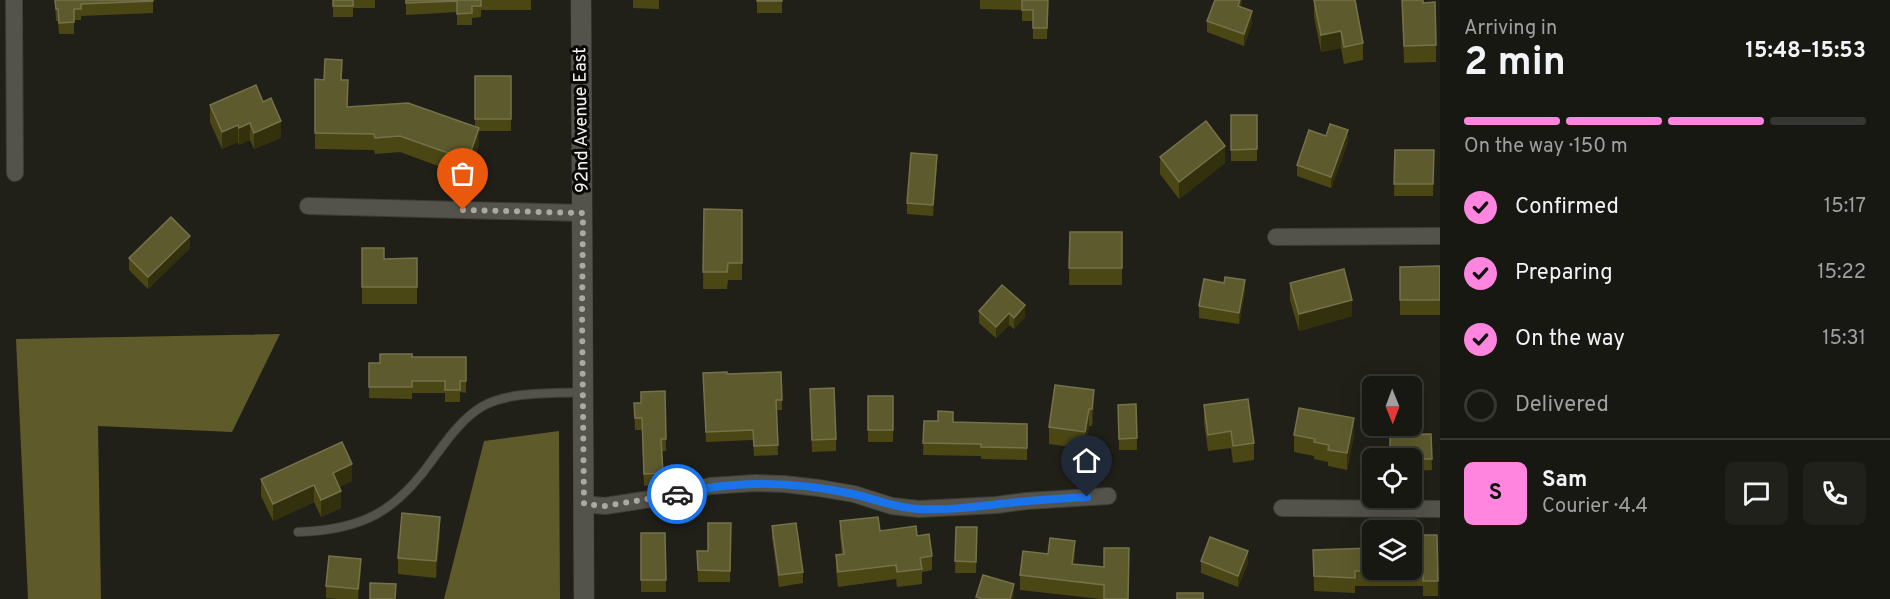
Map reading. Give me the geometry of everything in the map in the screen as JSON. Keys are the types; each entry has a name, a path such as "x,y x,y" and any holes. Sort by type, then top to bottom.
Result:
{"street":[{"path":"14,0 15,173"},
{"name":"92nd Avenue East","path":"581,0 584,599"},
{"path":"308,206 583,213"},
{"path":"1276,237 1440,236"},
{"path":"584,504 605,506 664,497 710,486 756,483 819,488 854,494 892,506 919,509 961,508 1108,496"},
{"path":"1281,508 1440,508"}],"lane":[{"path":"298,532 339,529 360,523 377,514 408,489 459,425 482,406 506,397 582,392"}],"shaded area":[{"path":"280,334 232,432 98,426 101,599 28,599 16,339"},
{"path":"559,431 560,599 444,599 484,441"}],"building":[{"path":"55,0 153,1 81,4 81,9 74,9 74,22 59,23"},
{"path":"333,0 353,0 353,6 333,6"},
{"path":"406,0 481,0 481,6 472,6 472,13 457,14 457,1 406,3"},
{"path":"782,0 782,1 757,1"},
{"path":"1022,0 1048,0 1047,28 1033,28 1033,10 1022,10"},
{"path":"1215,0 1240,0 1238,6 1252,11 1244,34 1207,21"},
{"path":"1314,0 1355,0 1363,43 1344,47 1341,31 1321,35"},
{"path":"1402,0 1435,2 1436,45 1404,46"},
{"path":"325,59 342,60 341,80 348,80 347,107 408,103 479,128 468,160 400,136 375,138 374,134 315,133 315,79 324,80"},
{"path":"475,76 511,76 511,119 475,119"},
{"path":"256,85 263,102 271,98 281,121 254,133 250,123 222,132 210,105"},
{"path":"1231,115 1257,115 1257,149 1231,150"},
{"path":"1206,121 1225,146 1179,182 1160,157"},
{"path":"1330,124 1348,130 1331,177 1297,165 1309,130 1326,136"},
{"path":"1395,150 1434,150 1433,184 1394,184"},
{"path":"911,153 937,155 933,205 907,203"},
{"path":"704,209 742,210 742,263 728,263 727,272 703,272"},
{"path":"171,217 190,236 148,277 129,258"},
{"path":"1070,232 1122,232 1122,268 1069,268"},
{"path":"362,248 384,248 384,259 417,258 417,287 362,287"},
{"path":"1440,266 1440,300 1400,300 1400,267"},
{"path":"1344,269 1352,300 1299,314 1290,283"},
{"path":"1225,277 1245,280 1239,313 1199,306 1204,279 1224,283"},
{"path":"1002,285 1025,305 1014,318 1009,313 996,327 979,311"},
{"path":"380,354 412,354 412,357 466,357 466,381 460,381 460,390 445,390 445,381 412,381 412,387 369,387 369,363 380,363"},
{"path":"727,372 727,374 781,372 782,400 776,400 778,445 754,446 753,430 706,432 703,373"},
{"path":"1055,385 1094,390 1092,409 1089,409 1085,432 1049,427"},
{"path":"834,388 836,439 812,440 810,389"},
{"path":"665,391 666,439 661,439 663,473 644,474 642,418 635,418 634,403 641,403 641,392"},
{"path":"868,396 893,396 893,430 868,430"},
{"path":"1248,399 1254,443 1233,446 1231,431 1208,435 1204,405"},
{"path":"1136,404 1137,438 1119,439 1118,405"},
{"path":"1299,408 1354,418 1347,453 1328,450 1329,445 1314,442 1315,439 1294,435"},
{"path":"938,411 953,412 953,422 1027,424 1027,448 923,443 924,421 938,421"},
{"path":"1431,434 1432,459 1422,459 1422,448 1390,448 1390,436"},
{"path":"342,442 352,464 333,473 341,491 321,500 314,485 273,504 261,479"},
{"path":"402,513 440,517 436,561 398,558"},
{"path":"878,517 880,531 916,526 917,536 929,534 932,556 920,558 922,569 897,572 896,565 838,572 836,555 844,554 840,521"},
{"path":"708,523 731,523 730,571 698,570 697,551 708,551"},
{"path":"796,523 803,572 779,575 772,526"},
{"path":"956,527 977,527 976,562 955,561"},
{"path":"641,533 665,533 666,580 641,580"},
{"path":"1422,535 1437,535 1438,581 1423,581"},
{"path":"1210,537 1248,551 1238,576 1201,561"},
{"path":"1050,538 1075,541 1072,564 1104,567 1104,548 1129,548 1128,599 1104,599 1104,585 1020,575 1023,551 1048,554"},
{"path":"1362,548 1362,571 1355,571 1355,578 1314,576 1313,550"},
{"path":"329,556 361,559 358,589 326,586"},
{"path":"983,575 1014,584 1010,599 976,597"},
{"path":"370,583 396,584 395,599 370,599"},
{"path":"1177,593 1203,593 1203,599 1177,599"}],"way so far":[{"path":"463,210 583,213 584,504 605,506 677,494"}],"route":[{"path":"677,494 710,486 784,484 854,494 892,506 919,509 996,506 1027,501 1087,497"}]}
